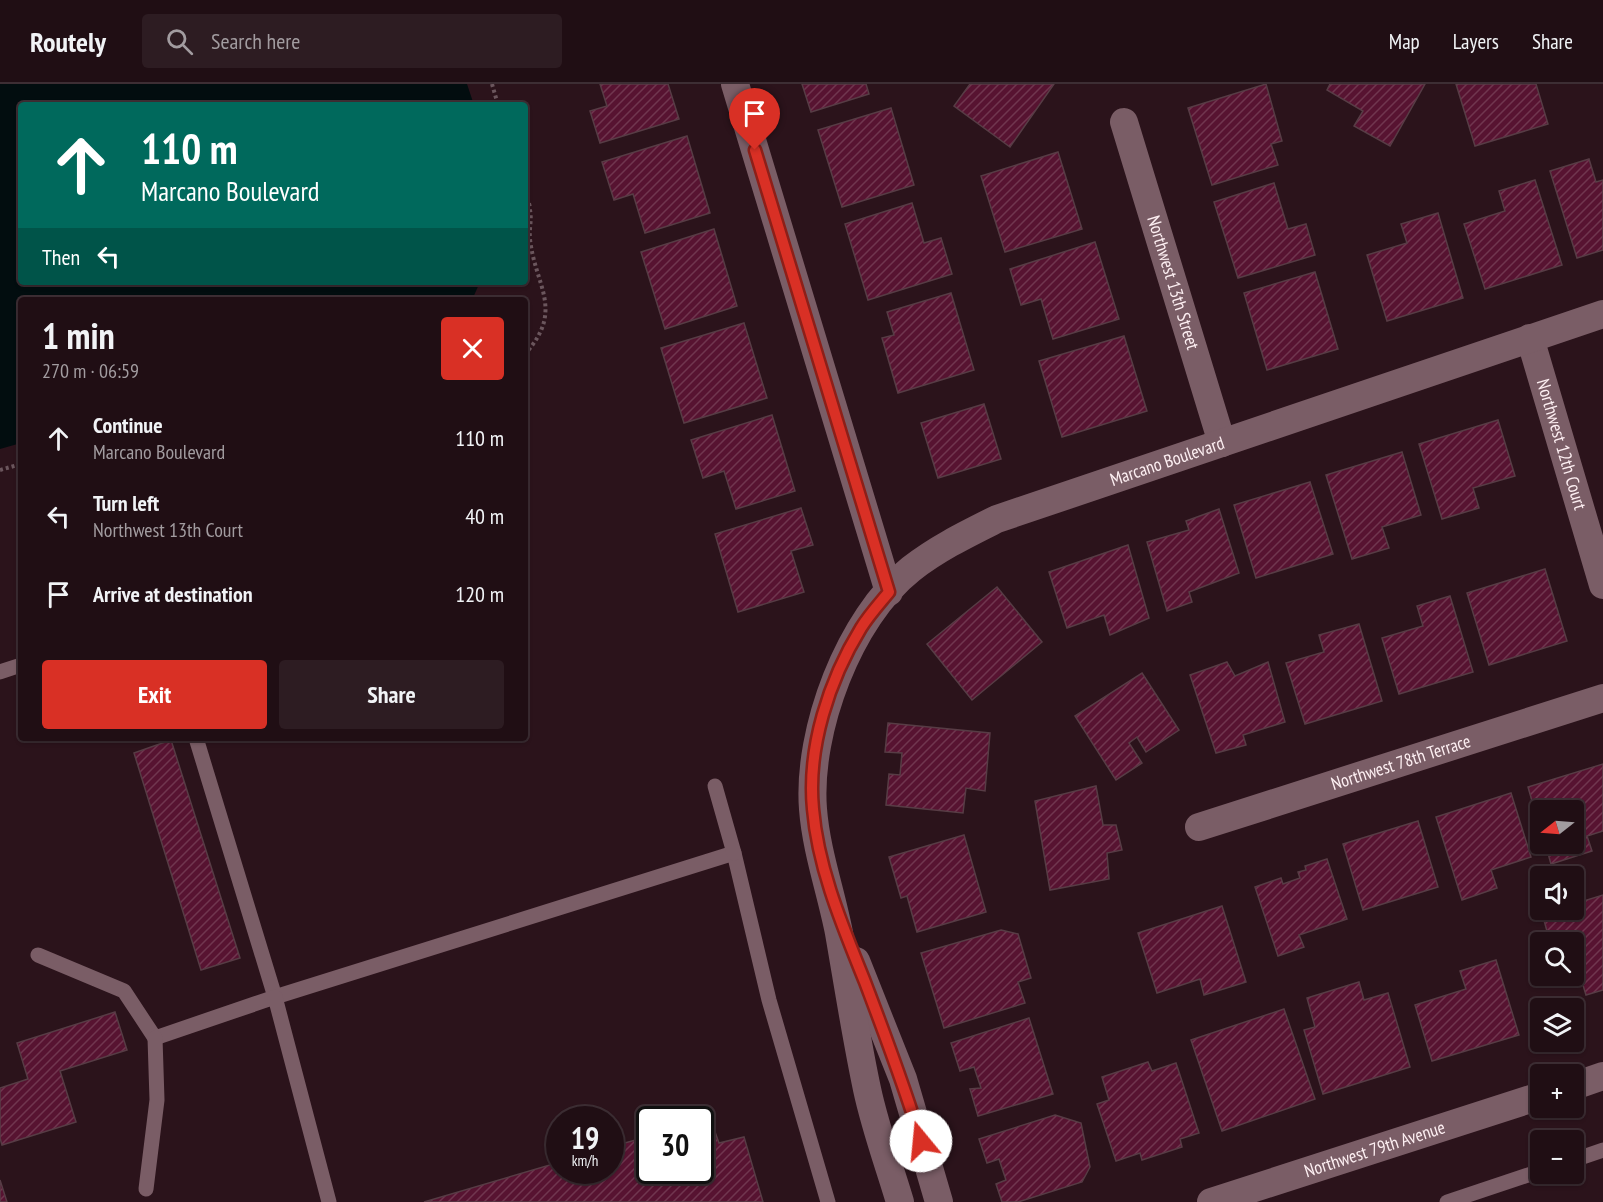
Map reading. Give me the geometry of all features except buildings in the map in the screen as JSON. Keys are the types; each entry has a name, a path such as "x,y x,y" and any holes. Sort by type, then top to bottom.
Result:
{"street":[{"path":"735,84 889,592"},
{"name":"Northwest 13th Street","path":"1124,122 1222,443"},
{"name":"Marcano Boulevard","path":"833,900 813,809 813,765 821,723 836,678 861,627 910,570 951,542 997,519 1603,314"},
{"name":"Northwest 12th Court","path":"1530,338 1603,585"},
{"name":"Northwest 78th Terrace","path":"1199,827 1603,698"},
{"path":"833,900 867,1090 900,1202"},
{"path":"833,900 903,1079 939,1202"},
{"path":"1584,1083 1603,1076"},
{"name":"Northwest 79th Avenue","path":"1211,1202 1530,1099"}],"lane":[{"path":"0,672 18,666"},
{"path":"197,741 275,997 329,1202"},
{"path":"715,786 734,853 769,1000 828,1202"},
{"path":"155,1038 275,997 734,853"},
{"path":"38,955 124,991 155,1038 157,1100 146,1189"},
{"path":"1584,1157 1603,1150"},
{"path":"1447,1202 1530,1174"}],"path":[{"path":"492,84 497,102"},
{"path":"528,203 530,238 535,263 546,296 545,323 536,342 528,351"},
{"path":"0,470 18,465"}],"shaded area":[{"path":"0,84 467,84 473,102 18,102 18,285 479,285 473,297 18,297 18,444 0,449"}],"route":[{"path":"755,150 889,592 861,627 836,678 821,723 813,765 813,809 833,900 903,1079 921,1141"}]}
